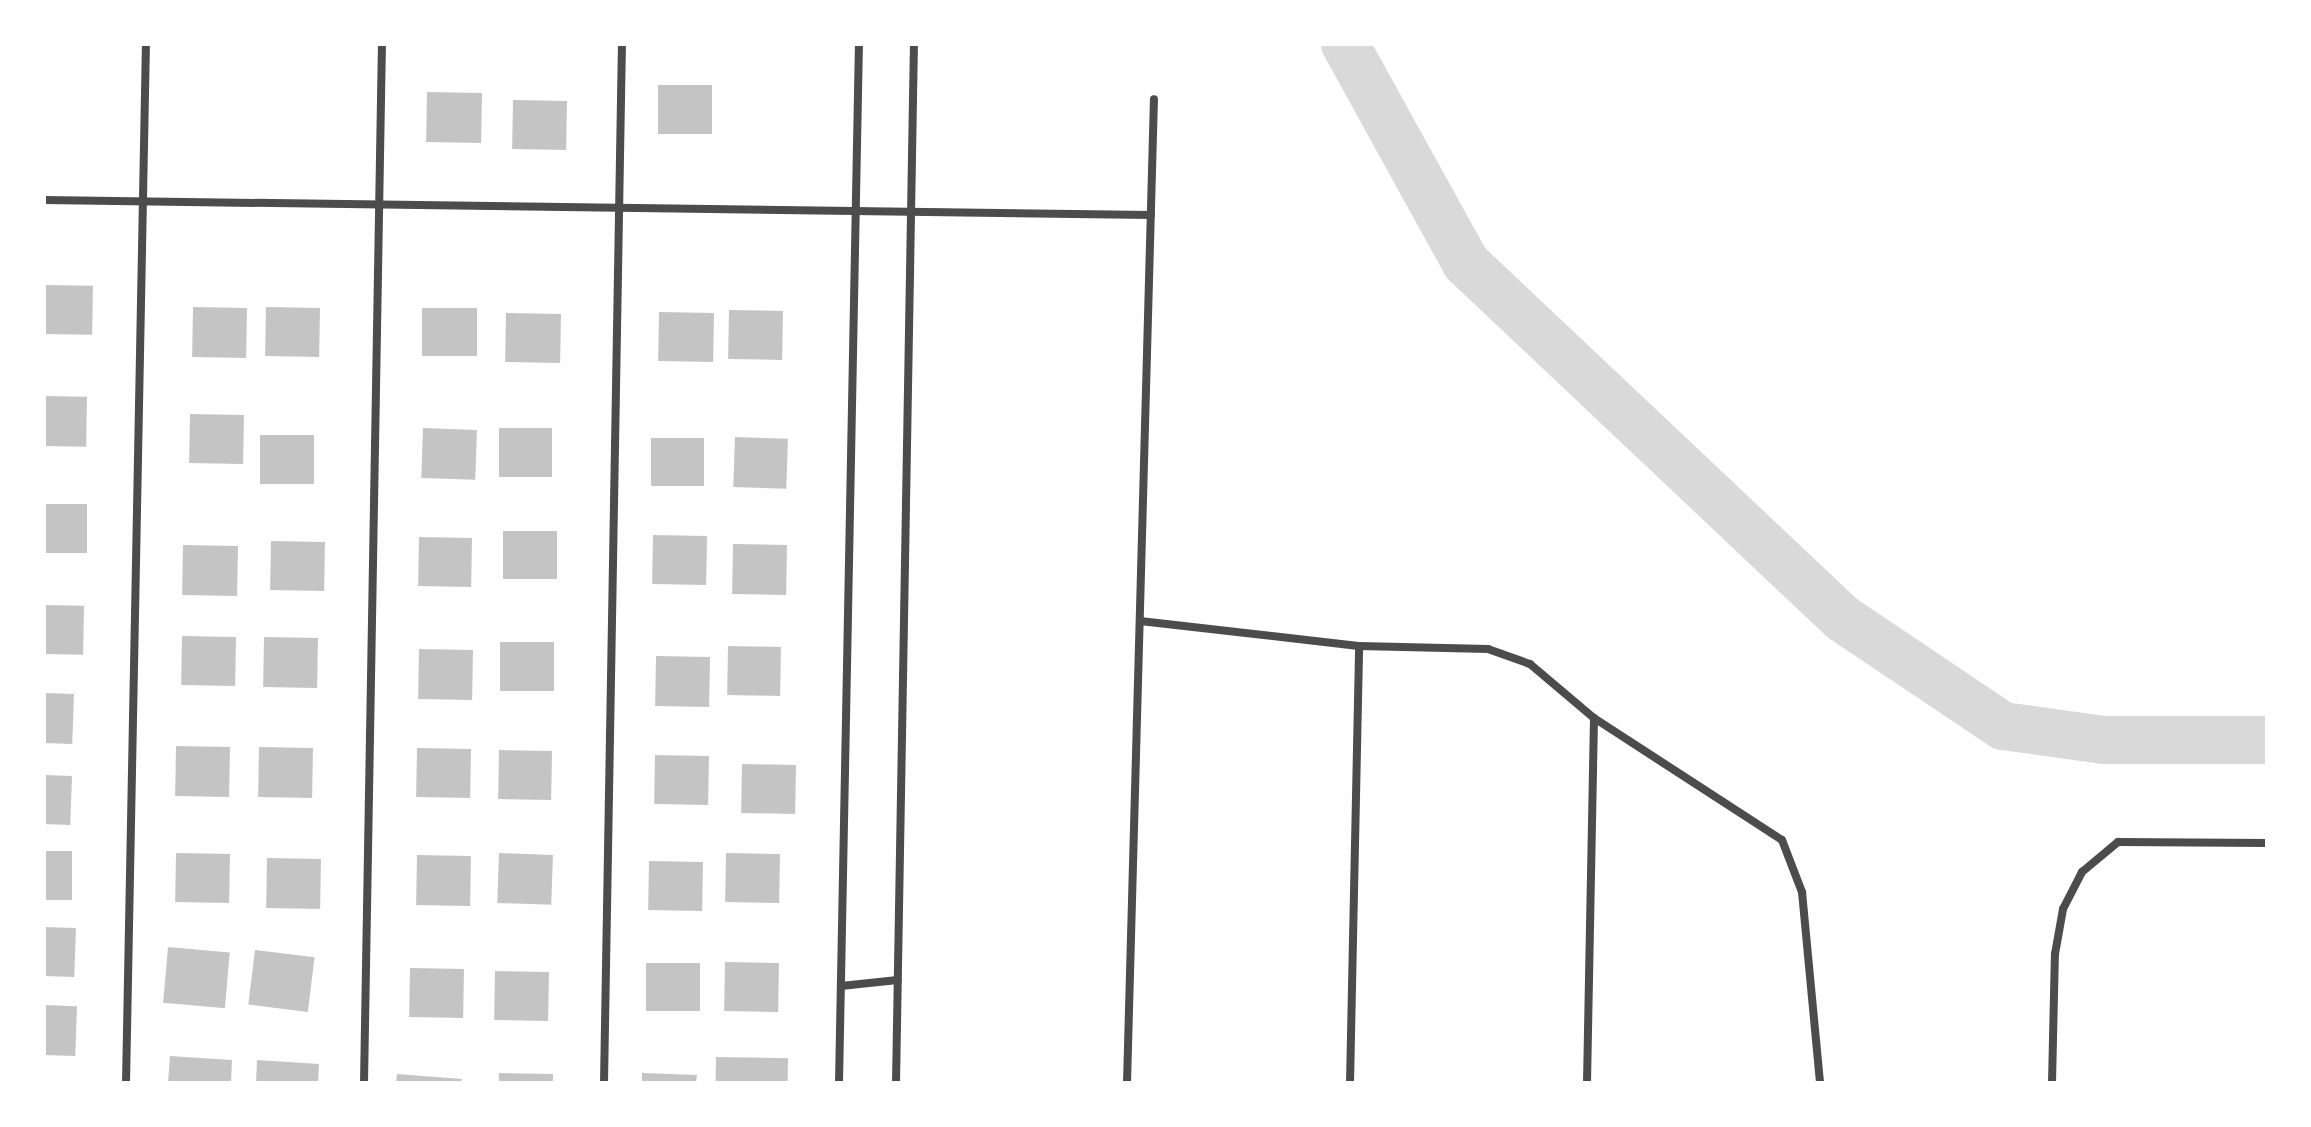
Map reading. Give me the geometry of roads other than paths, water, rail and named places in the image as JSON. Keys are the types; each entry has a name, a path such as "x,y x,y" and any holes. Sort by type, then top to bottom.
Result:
{"street":[{"path":"126,1083 146,44"},
{"path":"364,1083 382,44"},
{"path":"604,1083 622,44"},
{"path":"839,1083 859,44"},
{"path":"896,1083 914,44"},
{"path":"1127,1083 1154,99"},
{"path":"44,200 1151,215"},
{"path":"1140,621 1359,646 1488,649 1530,664 1594,718 1747,814 1782,840 1802,892 1820,1083"},
{"path":"1350,1083 1359,646"},
{"path":"1587,1083 1594,718"},
{"path":"2052,1083 2055,954 2063,909 2082,872 2118,842 2267,843"},
{"path":"841,986 898,980"}],"waterway":[{"path":"1345,44 1466,263 1842,618 2003,726 2104,740 2267,740"}]}
